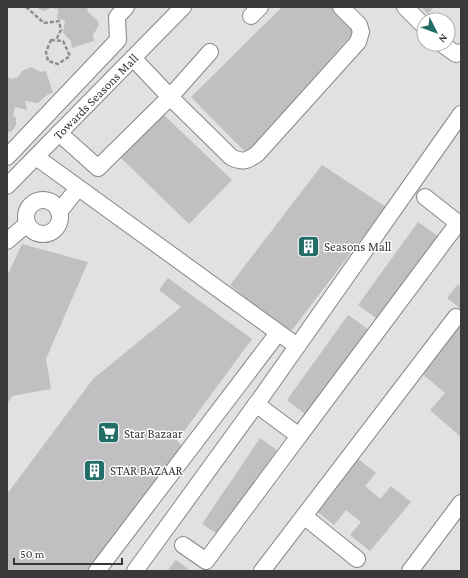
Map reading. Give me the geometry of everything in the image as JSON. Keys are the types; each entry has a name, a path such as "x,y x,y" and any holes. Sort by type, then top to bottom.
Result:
{"street":[{"path":"7,157 118,40 117,17 126,7"},
{"name":"Towards Seasons Mall","path":"7,186 183,7"},
{"path":"133,58 231,157 239,161 246,162 257,154 358,42 362,32 359,25 341,7"},
{"path":"405,7 416,18"},
{"path":"59,133 98,168 170,97 210,52"},
{"path":"136,571 461,114"},
{"path":"36,157 297,346"},
{"path":"59,212 53,203 43,200 37,201 32,203 26,212 27,224 35,232 45,234 51,232 58,224 59,212 78,188"},
{"path":"183,545 206,561 458,223 424,197"},
{"path":"7,241 27,224"},
{"path":"262,571 456,317"},
{"path":"97,571 278,333"},
{"path":"256,404 299,436"},
{"path":"410,571 461,503"},
{"path":"304,516 357,559"}],"path":[{"path":"26,7 44,23 59,21 61,30 56,40"},
{"path":"51,40 56,40 63,41 70,56 58,64 48,61 46,52 51,40"}],"building":[{"path":"35,7 87,7 88,12 98,21 99,25 93,35 94,41 72,48 71,41 63,33 65,20 57,19 58,9 51,8 44,11"},
{"path":"282,7 332,7 354,32 247,154 191,97"},
{"path":"421,7 434,7 430,12 426,12"},
{"path":"31,67 41,72 46,71 53,93 47,95 38,103 25,101 27,110 15,107 13,115 16,118 16,125 12,131 7,133 7,76 11,79 18,77 22,71"},
{"path":"162,113 232,180 189,224 120,157"},
{"name":"Seasons Mall","path":"322,165 386,207 289,334 230,285"},
{"path":"418,222 439,237 380,321 358,305"},
{"path":"22,244 88,262 46,359 51,389 12,396 7,404 7,276"},
{"name":"STAR BAZAAR","path":"168,278 252,339 177,441 183,446 89,571 7,571 7,494 93,379 181,307 159,290"},
{"path":"457,285 461,287 461,309 447,298"},
{"path":"348,315 368,329 351,352 353,354 347,362 345,360 320,393 323,395 317,403 315,401 305,414 287,400"},
{"path":"459,327 461,329 461,437 430,410 445,393 420,372"},
{"path":"260,438 277,450 219,535 202,524"},
{"path":"357,458 376,473 365,486 380,499 391,486 411,502 370,551 350,535 361,522 346,510 334,525 316,511"},
{"path":"176,560 191,571 167,571"}],"place":[{"name":"Seasons Mall","path":"308,246"},
{"name":"Star Bazaar","path":"108,433"},
{"name":"STAR BAZAAR","path":"95,470"}]}
